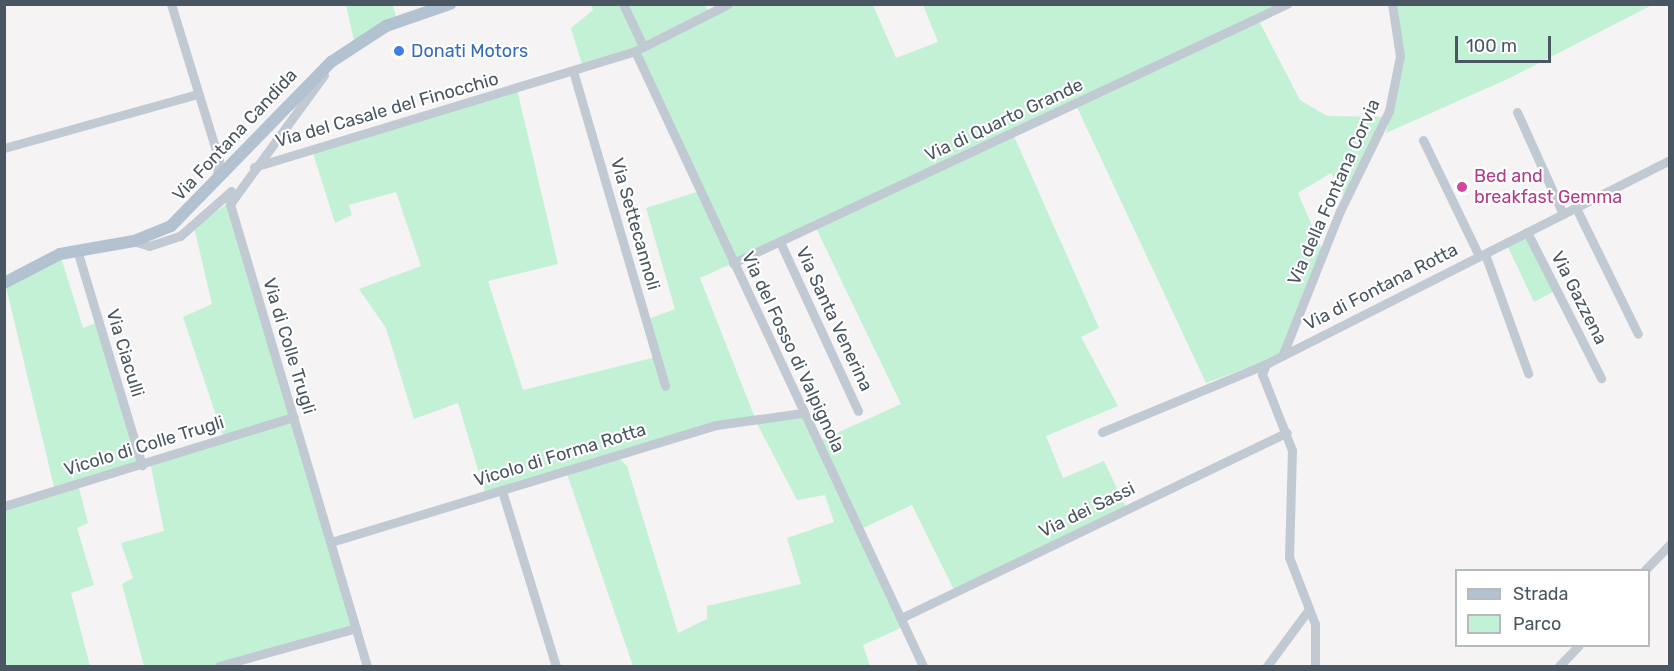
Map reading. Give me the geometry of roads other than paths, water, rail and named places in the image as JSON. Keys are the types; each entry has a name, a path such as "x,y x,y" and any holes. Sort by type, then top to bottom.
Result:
{"main road":[{"name":"Via Fontana Candida","path":"4,283 77,250 134,241 182,218 331,62 382,28 450,4"}],"street":[{"path":"171,4 219,171 182,218"},
{"name":"Via del Fosso di Valpignola","path":"623,4 639,48 734,263 923,666"},
{"name":"Via del Casale del Finocchio","path":"254,166 573,71 639,48 729,4"},
{"name":"Via di Quarto Grande","path":"734,263 1287,4"},
{"name":"Via della Fontana Corvia","path":"1283,354 1340,211 1392,101 1400,50 1392,4"},
{"name":"Via di Colle Trugli","path":"331,62 242,181 230,208 367,666"},
{"name":"Via Settecannoli","path":"573,71 665,386"},
{"path":"4,148 197,94"},
{"path":"1517,112 1563,214"},
{"path":"1423,140 1482,255 1528,373"},
{"name":"Via di Fontana Rotta","path":"1102,432 1266,364 1670,160"},
{"path":"134,241 144,247 180,236 242,181"},
{"path":"1576,208 1638,334"},
{"name":"Via Gazzena","path":"1527,232 1601,378"},
{"name":"Via Santa Venerina","path":"780,242 858,411"},
{"name":"Via Ciaculli","path":"77,250 142,465"},
{"path":"1266,364 1262,374 1287,432 1293,460 1290,561 1317,634 1315,666"},
{"name":"Vicolo di Forma Rotta","path":"331,542 718,424 802,412"},
{"name":"Vicolo di Colle Trugli","path":"4,506 294,417"},
{"name":"Via dei Sassi","path":"901,618 1287,432"},
{"path":"502,491 556,666"},
{"path":"1646,569 1670,544"},
{"path":"1267,666 1309,609"},
{"path":"219,666 356,628"},
{"path":"1559,666 1576,647"}],"place":[{"name":"Donati Motors","path":"399,51"},
{"name":"Bed and breakfast Gemma","path":"1462,187"}]}
